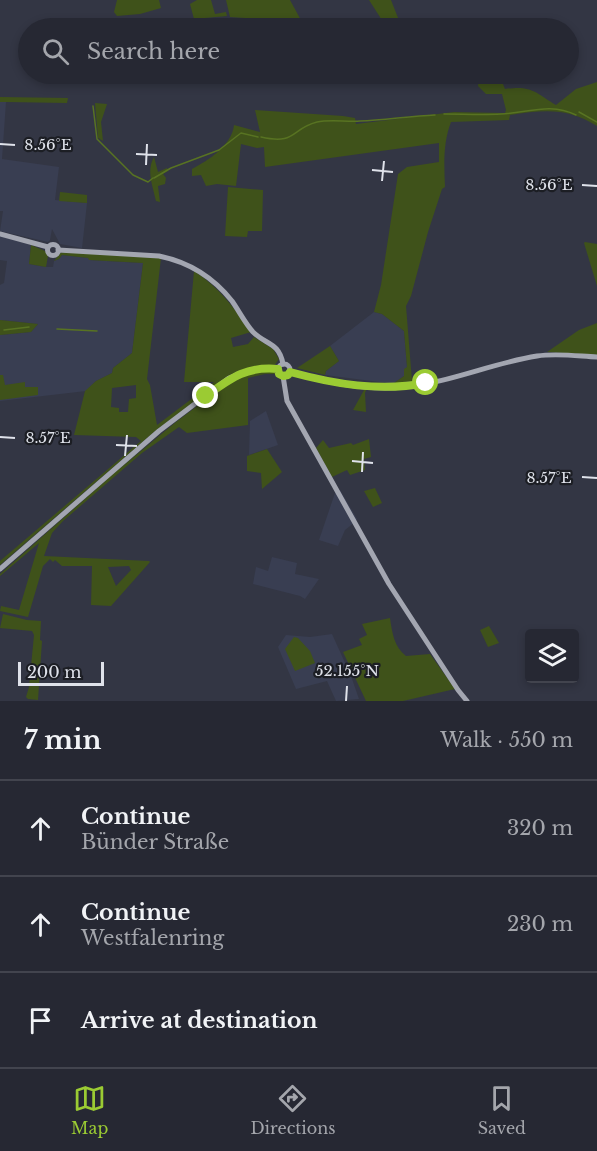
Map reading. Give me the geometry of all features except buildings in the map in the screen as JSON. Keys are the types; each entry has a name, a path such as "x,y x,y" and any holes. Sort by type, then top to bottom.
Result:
{"street":[{"path":"0,234 48,247 48,252 52,255 58,250 170,257 212,279 254,332 278,350 281,367 279,374 283,376 287,400 389,584 467,701"},
{"path":"290,372 341,383 386,388 404,387 538,356 597,357"},
{"path":"0,569 159,431 222,384 247,370 288,366 290,372"},
{"path":"283,376 290,372"}],"shaded area":[{"path":"0,102 6,102 2,159 59,167 55,200 87,203 82,248 60,244 52,229 48,242 0,231 3,211 0,211"},
{"path":"0,236 31,245 29,264 53,267 54,261 62,255 89,258 89,260 143,263 132,353 113,368 112,373 96,381 86,391 0,401 0,335 31,332 38,324 0,320 0,285 4,283 7,261 0,260"},
{"path":"374,312 382,314 404,331 407,367 404,376 394,383 387,383 325,375 326,371 339,361 330,346"},
{"path":"266,411 278,445 249,455 250,421"},
{"path":"340,490 357,519 345,530 338,546 319,540 335,493"},
{"path":"272,557 297,563 295,574 319,579 305,599 253,584 256,567 268,571"},
{"path":"332,634 359,699 336,701 327,681 296,689 278,647 286,635 310,637"}],"green space":[{"path":"117,0 159,0 161,8 140,14 117,16 114,12"},
{"path":"197,0 211,0 215,14 226,12 227,16 194,18 190,4"},
{"path":"226,0 290,0 300,18 244,18 230,17"},
{"path":"369,0 391,0 398,18 381,18"},
{"path":"597,82 597,126 576,116 555,112 510,115 509,120 451,122 445,146 445,187 442,189 411,296 406,306 412,381 394,383 404,376 404,369 407,367 404,331 382,314 374,312 381,285 398,174 407,167 439,162 439,143 265,167 264,147 257,148 241,144 236,186 217,184 206,186 201,175 192,176 192,169 224,145 234,125 260,132 255,110 343,116 355,118 356,124 454,112 505,113 502,94 486,94 478,84 503,84 505,89 527,89 556,105 576,89"},
{"path":"0,97 68,98 67,103 0,102"},
{"path":"95,103 107,104 101,122 103,141 98,138"},
{"path":"154,157 158,172 167,168 168,171 163,174 166,178 165,184 158,186 160,202 156,201 151,179"},
{"path":"228,187 263,190 262,231 248,231 247,237 225,236"},
{"path":"60,192 87,195 87,203 59,201"},
{"path":"584,243 597,244 597,286"},
{"path":"31,245 45,251 48,256 46,267 29,264"},
{"path":"60,253 161,258 147,379 157,425 214,382 184,382 194,271 219,291 251,332 231,338 233,347 248,344 254,337 273,349 279,359 274,366 249,368 227,377 154,432 0,565 0,561 141,441 136,437 74,435 85,391 96,381 112,373 113,368 132,353 143,263 89,260 62,255 54,261","holes":["136,385 136,398 129,399 128,412 119,412 119,408 111,407 112,388"]},
{"path":"0,320 38,324 31,332 0,335"},
{"path":"597,323 597,355 547,352 579,330"},
{"path":"330,346 339,361 326,371 325,375 297,368"},
{"path":"260,370 273,371 275,374 248,378 248,425 187,433 179,427 142,453 52,533 44,556 150,562 111,606 91,605 92,566 62,566 50,559 43,566 28,617 0,611 1,606 19,610 39,543 0,576 0,574 113,474 237,376","holes":["129,566 131,570 116,586 108,567"]},
{"path":"0,375 3,375 5,385 25,382 25,387 38,387 38,395 0,400"},
{"path":"367,388 366,412 353,410 364,390"},
{"path":"369,439 371,457 364,459 365,470 350,475 347,470 332,477 316,448 323,440 329,448 351,443 353,445"},
{"path":"267,449 282,472 262,489 261,473 247,471 247,456"},
{"path":"375,488 382,503 373,507 364,491"},
{"path":"3,614 41,621 38,700 26,697 34,635 32,631 0,628"},
{"path":"390,618 394,639 402,652 406,656 430,654 455,689 403,701 366,701 343,652 362,645 359,639 367,635 362,624"},
{"path":"489,626 499,643 488,647 480,630"},
{"path":"294,637 298,638 310,651 315,663 295,671 285,649"}],"waterway":[{"path":"93,106 97,139 133,175 148,182 153,178"},
{"path":"444,114 501,114 557,109 576,115"},
{"path":"579,112 597,122"},
{"path":"261,137 287,138 308,125 322,121 435,115"},
{"path":"154,178 171,168 219,150 241,133 258,137"},
{"path":"4,330 29,327"},
{"path":"57,329 97,331"}],"route":[{"path":"206,396 239,373 262,368 278,369 279,374 283,376 290,372 315,379 386,388 426,383"}]}
